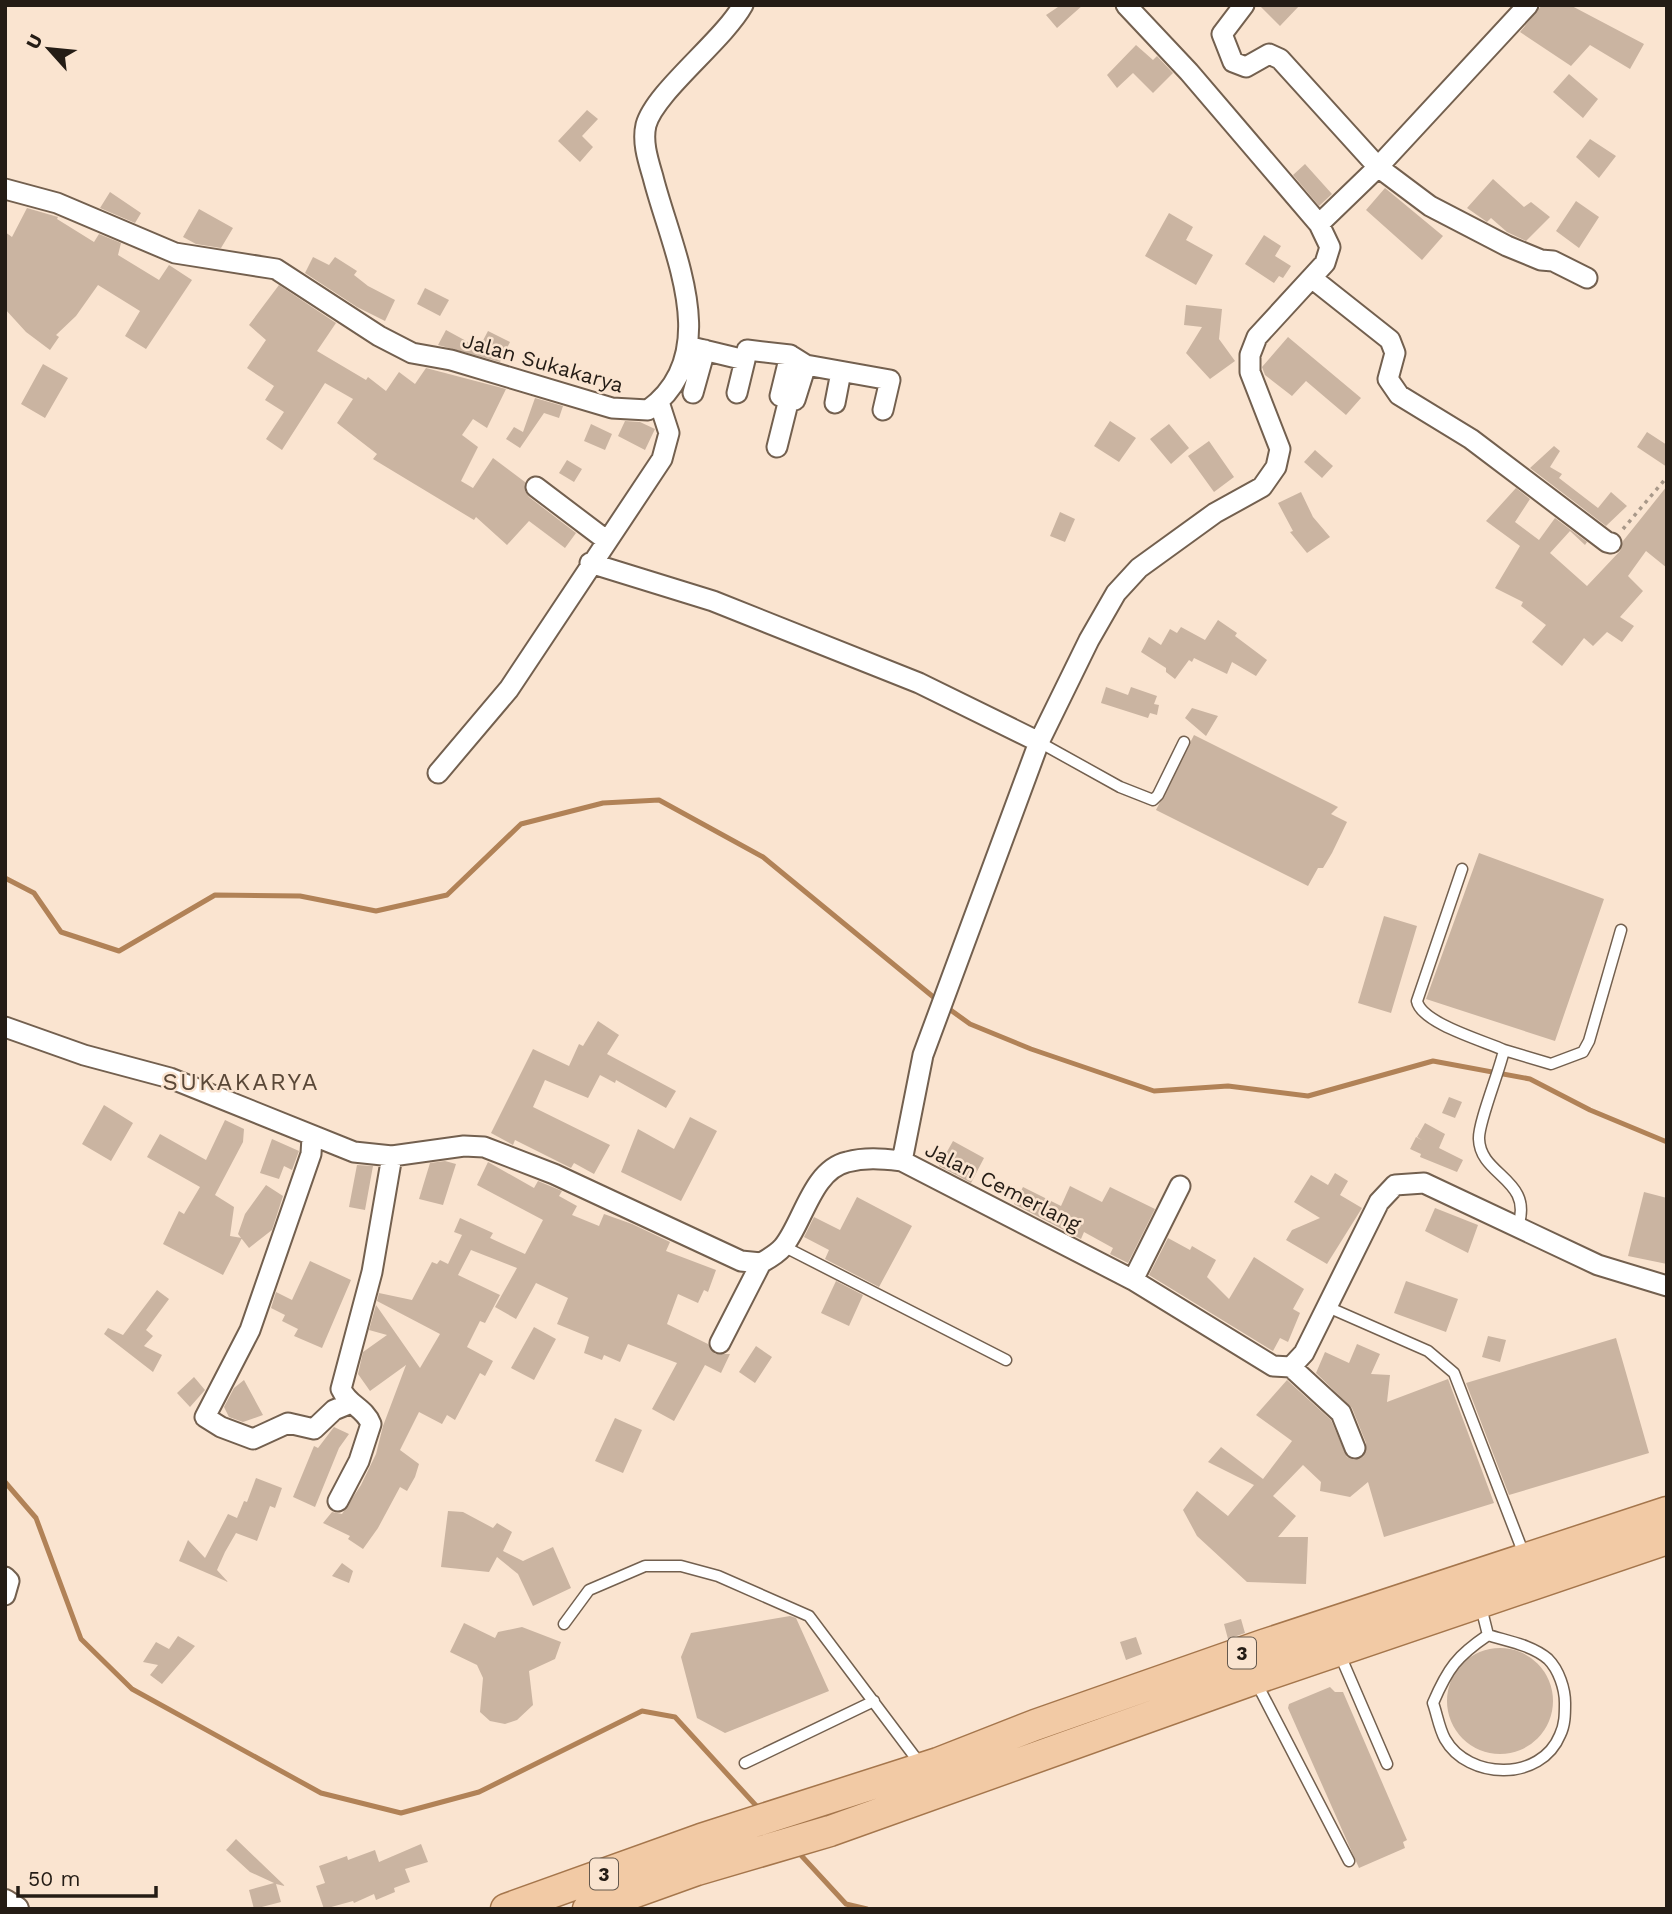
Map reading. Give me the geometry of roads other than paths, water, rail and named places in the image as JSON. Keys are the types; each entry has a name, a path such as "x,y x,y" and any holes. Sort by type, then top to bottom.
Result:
{"main road":[{"name":"3","path":"506,1909 701,1839 825,1817 1338,1652 1479,1603 1530,1572 1667,1512"},
{"name":"3","path":"588,1909 697,1870 825,1817 924,1768 1263,1645 1530,1572 1667,1539"}],"street":[{"path":"693,393 696,348 687,303 648,159 646,127 657,105 720,37 743,5"},
{"path":"902,1161 923,1055 1040,742 1089,640 1127,579 1214,513 1262,487 1272,475 1280,449 1250,372 1252,345 1313,279 1325,263 1330,247 1319,225 1189,72 1126,5"},
{"path":"1244,5 1222,34 1233,62 1246,67 1269,54 1280,59 1378,167 1430,206 1475,231 1587,278"},
{"path":"1319,225 1378,167 1528,5"},
{"name":"Jalan Sukakarya","path":"5,189 57,203 175,253 276,269 379,336 412,353 451,360 612,408 648,410 659,402"},
{"path":"1313,279 1390,340 1395,353 1388,379 1399,395 1471,439 1578,521 1611,542"},
{"path":"696,348 745,360"},
{"path":"438,773 509,689 666,451 668,424 659,402 696,348"},
{"path":"737,393 747,350 841,372 890,380 883,410"},
{"path":"777,447 789,399 779,396 798,360"},
{"path":"835,403 841,372"},
{"path":"536,487 606,540"},
{"path":"590,563 713,601 906,678 1040,742"},
{"path":"5,1027 84,1055 170,1078 354,1152 392,1156 484,1147 554,1174 741,1261 761,1263 720,1343"},
{"path":"312,1137 311,1154 250,1330 205,1417 221,1427 253,1438 288,1423 314,1429 334,1410 351,1403"},
{"path":"338,1501 359,1461 371,1424 367,1414 351,1403 341,1389 372,1272 392,1156"},
{"name":"Jalan Cemerlang","path":"761,1263 783,1247 816,1190 830,1172 844,1162 902,1161 1133,1280 1261,1360 1273,1366 1291,1367"},
{"path":"1356,1448 1342,1413 1291,1367 1304,1353 1329,1307 1379,1202 1395,1185 1424,1183 1598,1265 1667,1286"},
{"path":"1133,1280 1180,1186"},
{"path":"5,1577 9,1581 5,1595"},
{"path":"5,1902 16,1909"}],"lane":[{"path":"1040,742 1120,787 1153,800 1184,742"},
{"path":"1462,869 1417,1001 1418,1008 1428,1018 1504,1050 1551,1064 1583,1052 1589,1041 1621,930"},
{"path":"1504,1050 1479,1138 1485,1156 1517,1193 1524,1209 1518,1226"},
{"path":"783,1247 1006,1360"},
{"path":"1329,1307 1428,1351 1454,1373 1530,1572"},
{"path":"564,1623 589,1590 645,1566 681,1566 718,1577 809,1616 924,1768"},
{"path":"1479,1603 1488,1634"},
{"path":"1488,1634 1527,1647 1548,1659 1565,1692 1564,1721 1560,1738 1543,1756 1523,1766 1502,1771 1483,1769 1464,1760 1445,1739 1433,1703 1447,1670 1459,1655 1488,1634"},
{"path":"1338,1652 1387,1764"},
{"path":"1255,1679 1349,1861"},
{"path":"745,1763 874,1700"}],"waterway":[{"path":"5,878 34,893 61,932 119,951 215,895 300,896 376,911 447,895 521,824 603,803 659,800 763,857 937,1000"},
{"path":"945,1006 970,1024 1031,1049 1154,1091 1228,1086 1308,1096 1433,1061 1530,1079 1590,1110 1667,1142"},
{"path":"5,1482 36,1518 81,1639 132,1689 321,1793 401,1813 479,1792 642,1711 675,1717 761,1811"},
{"path":"798,1852 846,1904 867,1909"}],"district":[{"name":"SUKAKARYA","path":"241,1082"}]}
